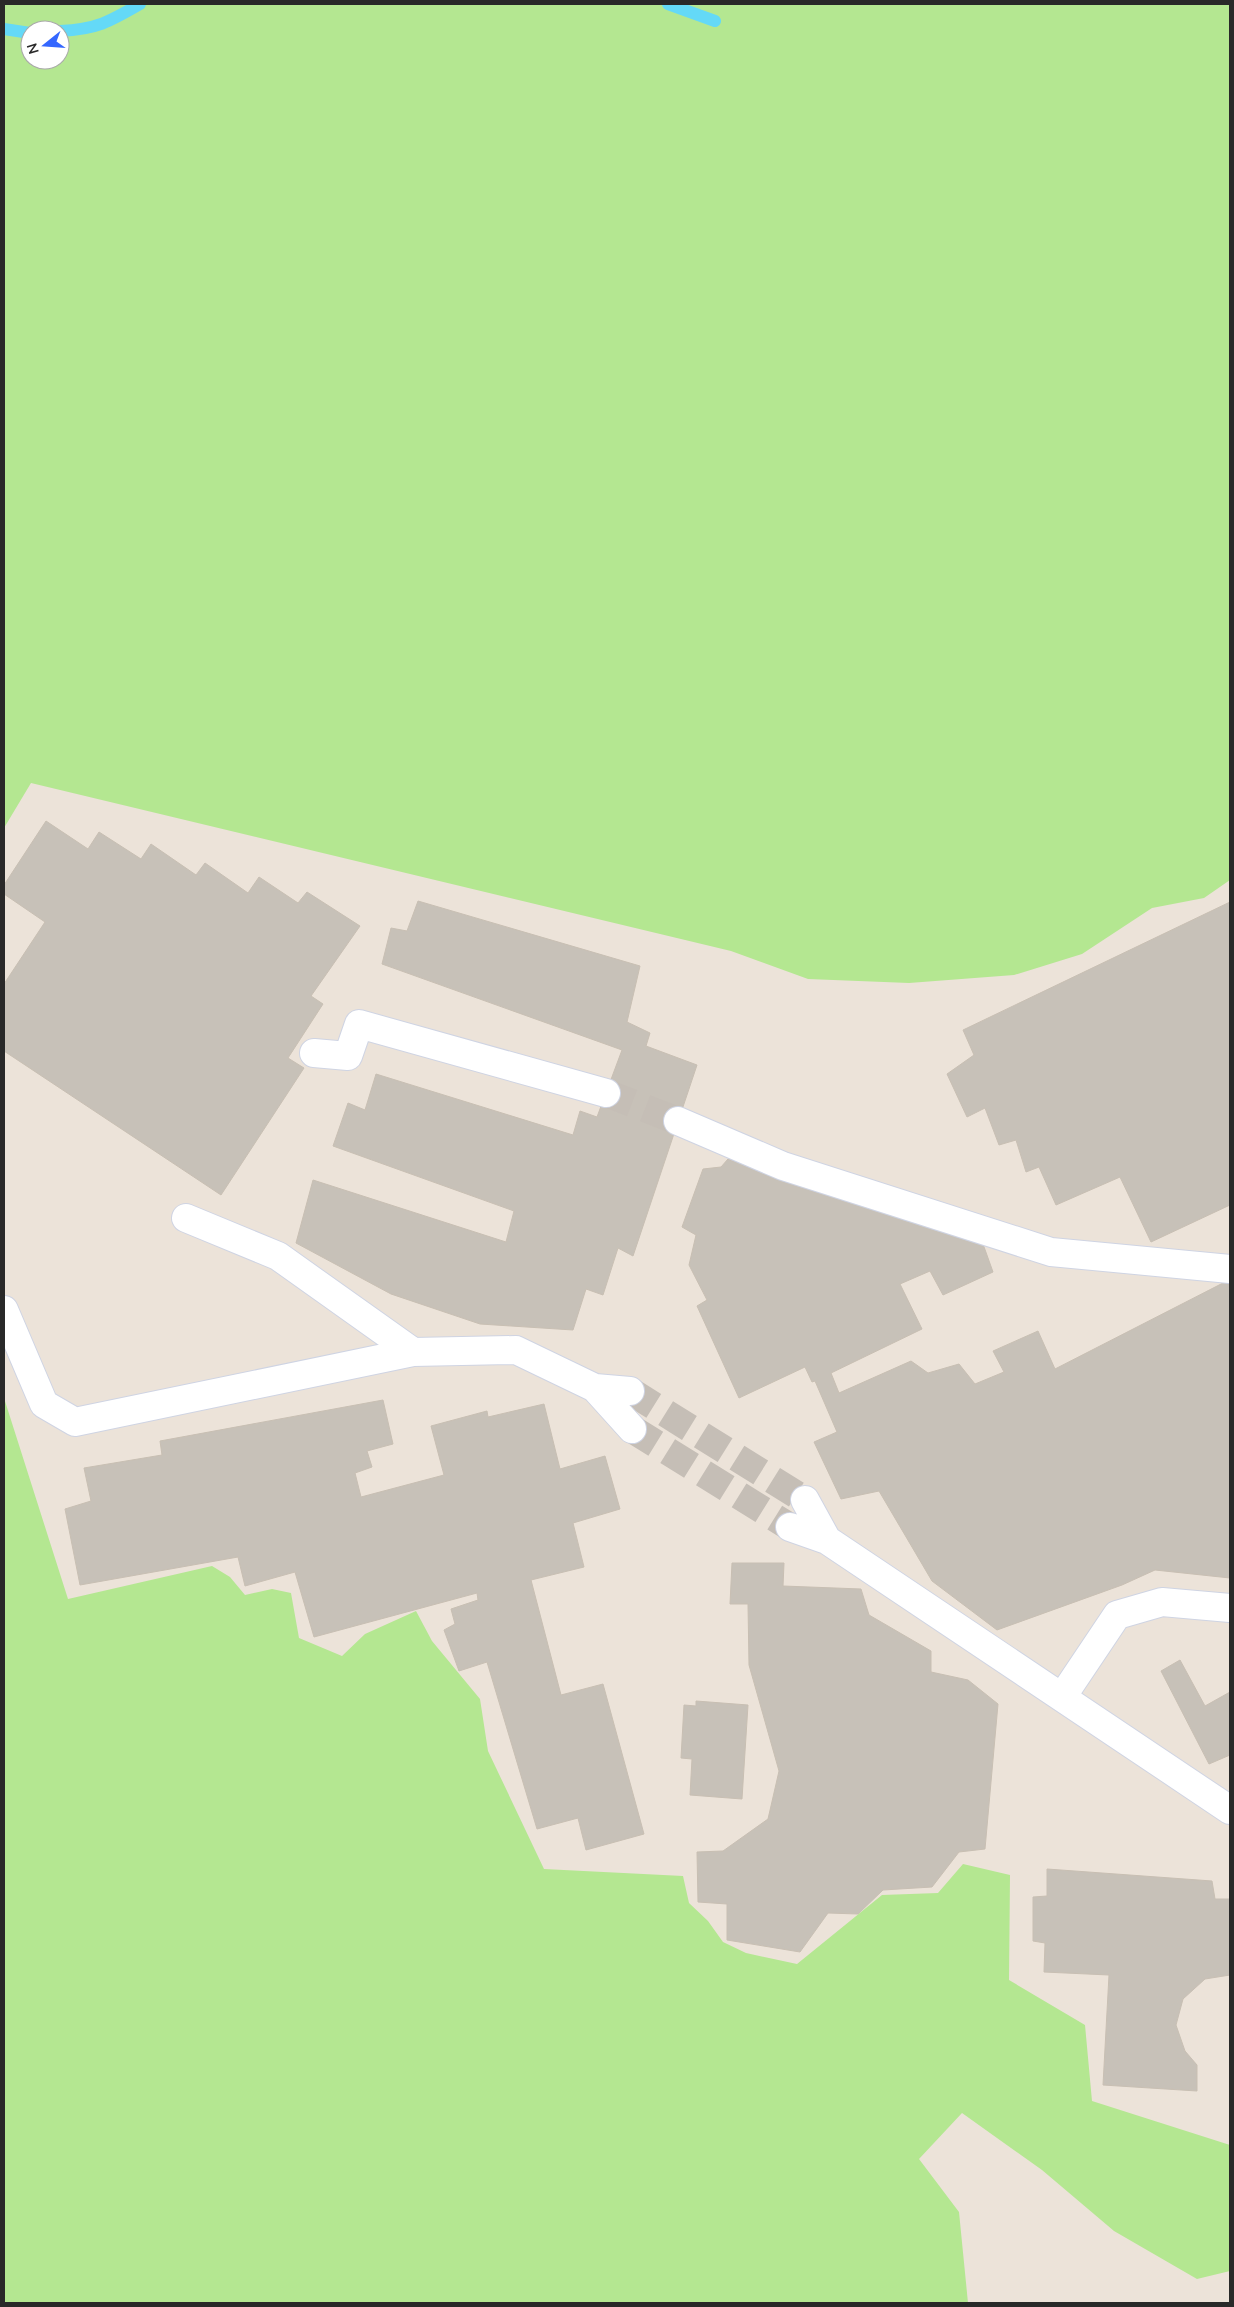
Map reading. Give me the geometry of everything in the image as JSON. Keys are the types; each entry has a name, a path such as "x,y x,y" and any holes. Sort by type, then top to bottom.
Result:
{"lane":[{"path":"314,1053 348,1056 359,1024 606,1094"},
{"path":"678,1121 783,1166 1051,1252 1230,1269"},
{"path":"186,1218 278,1256 414,1352"},
{"path":"4,1310 44,1404 76,1422 414,1352 516,1350 596,1388 630,1391"},
{"path":"596,1388 632,1429"},
{"path":"804,1500 827,1540"},
{"path":"790,1527 827,1540 1230,1810"},
{"path":"1062,1697 1117,1615 1162,1602 1230,1608"}],"green space":[{"path":"4,4 1230,4 1230,880 1204,898 1152,908 1082,954 1014,975 909,983 808,979 731,951 31,783 4,828"},
{"path":"4,1398 68,1599 212,1566 230,1577 245,1595 272,1589 291,1593 299,1638 342,1656 365,1634 416,1611 432,1641 480,1699 488,1751 544,1869 683,1876 689,1903 708,1921 723,1942 746,1953 797,1964 882,1895 938,1893 963,1864 1010,1875 1009,1980 1085,2025 1092,2101 1230,2145 1230,2271 1197,2279 1114,2231 1042,2170 962,2113 919,2159 959,2212 968,2303 4,2303"}],"building":[{"path":"46,821 88,849 99,832 141,859 151,844 196,875 205,863 248,893 259,877 298,903 307,892 360,926 311,996 323,1004 288,1058 304,1068 221,1195 4,1051 4,984 45,922 4,894 4,885"},
{"path":"418,901 640,966 627,1022 650,1033 646,1046 697,1065 633,1256 618,1248 603,1295 586,1289 573,1330 480,1324 391,1294 296,1243 313,1180 506,1242 514,1211 333,1146 348,1103 365,1110 376,1074 573,1135 580,1111 597,1117 622,1050 382,964 391,928 407,931"},
{"path":"1230,902 1230,1205 1151,1242 1120,1177 1056,1205 1039,1167 1026,1172 1016,1140 999,1145 985,1108 967,1117 947,1074 974,1055 963,1030"},
{"path":"728,1159 858,1205 983,1244 993,1272 943,1295 930,1271 900,1284 922,1329 831,1373 839,1393 911,1361 928,1373 959,1364 975,1384 1004,1372 993,1351 1038,1331 1055,1369 1223,1283 1230,1284 1230,1578 1155,1570 1122,1585 997,1630 932,1581 879,1491 841,1499 814,1442 837,1432 815,1381 812,1382 805,1367 739,1398 697,1306 707,1300 689,1265 696,1235 682,1227 703,1169 721,1167"},
{"path":"383,1400 393,1444 367,1451 372,1467 355,1473 361,1497 444,1475 431,1426 487,1411 488,1417 544,1404 560,1469 605,1456 620,1509 573,1523 584,1567 531,1580 561,1695 603,1684 644,1834 586,1850 578,1818 537,1829 487,1662 459,1671 444,1630 455,1624 451,1609 478,1600 477,1593 314,1637 295,1572 245,1586 238,1557 80,1585 65,1509 91,1501 84,1468 162,1455 160,1441"},
{"path":"732,1563 784,1563 783,1586 861,1589 869,1615 931,1651 931,1672 968,1680 998,1704 985,1849 959,1852 932,1887 883,1890 858,1914 828,1913 800,1952 727,1940 727,1904 698,1902 697,1852 723,1851 768,1819 779,1771 749,1665 748,1604 730,1604"},
{"path":"1180,1660 1205,1706 1230,1692 1230,1755 1209,1764 1161,1671"},
{"path":"696,1701 748,1705 742,1799 690,1795 692,1759 681,1758 684,1705 696,1706"},
{"path":"1047,1869 1212,1881 1215,1899 1230,1899 1230,1975 1205,1979 1183,1999 1176,2025 1185,2051 1197,2065 1197,2091 1103,2085 1109,1975 1044,1972 1045,1943 1033,1941 1033,1897 1047,1896"}],"waterway":[{"path":"70,30 102,23 120,16 140,4"},
{"path":"668,4 715,21"},
{"path":"4,29 20,31"}],"tunnel":[{"path":"606,1093 678,1121"},
{"path":"630,1391 805,1500"},
{"path":"632,1429 790,1527"}]}
